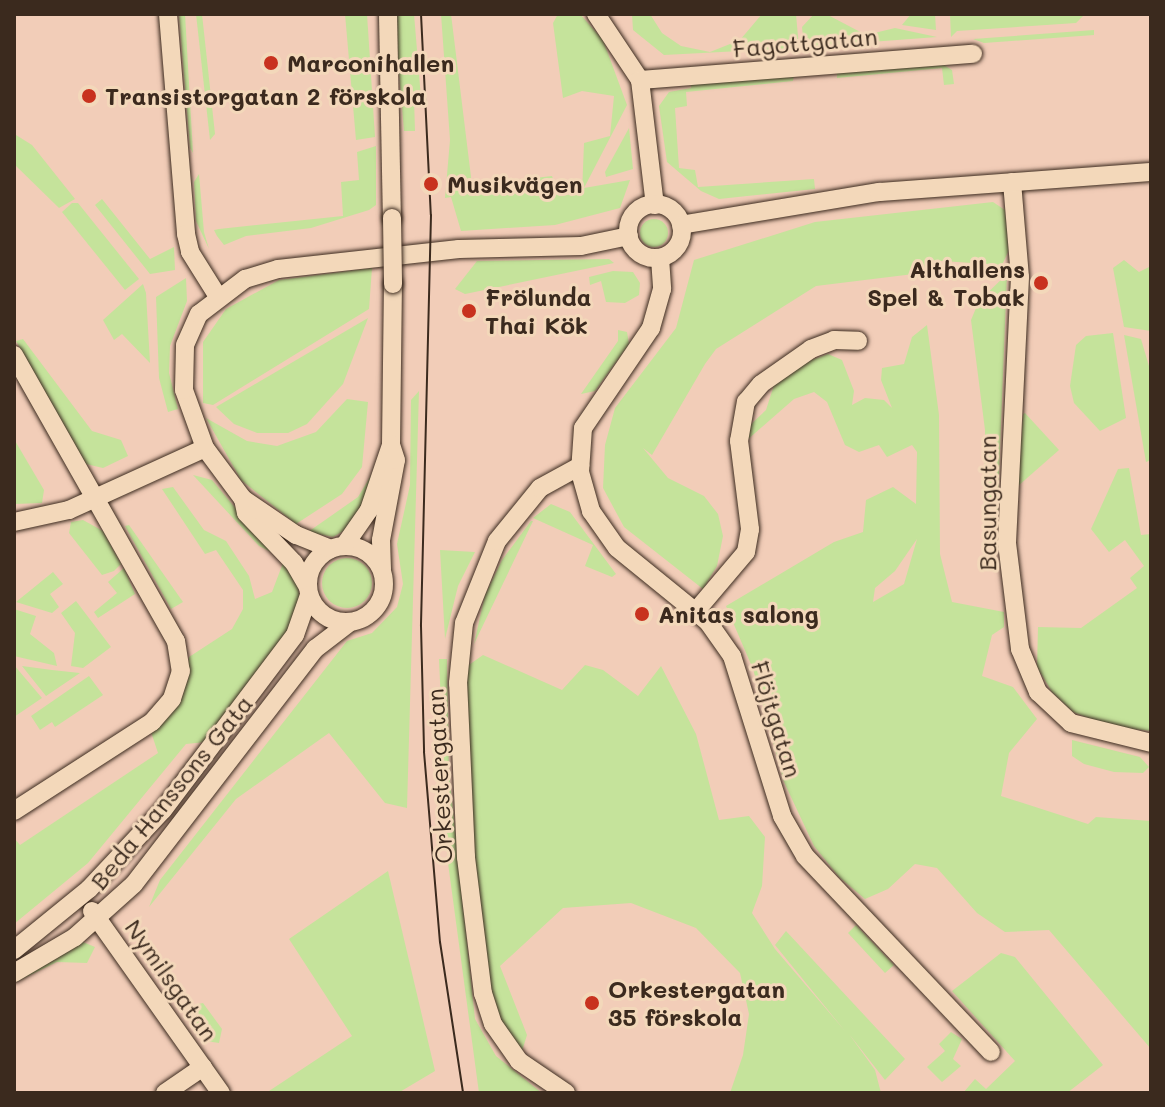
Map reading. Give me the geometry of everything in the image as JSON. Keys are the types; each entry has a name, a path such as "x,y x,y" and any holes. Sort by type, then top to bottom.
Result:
{"street":[{"path":"168,14 186,234 190,252 217,295"},
{"name":"Beda Hanssons Gata","path":"14,950 80,898 204,759 295,635 315,561 337,547 369,510 391,445 393,284 388,14"},
{"path":"596,14 640,80 655,205"},
{"name":"Fagottgatan","path":"640,80 973,54"},
{"path":"681,225 879,192 1151,172"},
{"name":"Basungatan","path":"1012,182 1020,277 1007,543 1020,649 1038,692 1071,723 1151,743"},
{"path":"655,205 673,212 681,225 679,243 660,258 643,255 629,236 636,212 655,205"},
{"path":"382,569 366,551 337,547 296,535 243,499 205,448 184,390 183,364 199,314 217,295 278,269 459,249 581,246 629,236"},
{"name":"Flöjtgatan","path":"660,258 662,289 651,328 583,428 580,466 585,497 601,528 617,548 696,611 718,633 743,681 792,836 831,886 991,1052"},
{"path":"696,611 746,552 750,529 739,431 746,402 761,384 811,349 834,340 858,341"},
{"path":"14,355 98,498 176,641 178,684 152,722 14,811"},
{"name":"Beda Hanssons Gata","path":"14,973 98,918 134,884 315,649 349,623 377,607 385,588 381,540 396,460 391,445"},
{"path":"14,522 44,519 98,498 205,448"},
{"name":"Orkestergatan","path":"566,1093 532,1073 509,1050 483,994 466,857 458,683 464,623 497,541 540,488 580,466"},
{"path":"243,499 246,513 294,563 324,616 349,623"},
{"name":"Nymilsgatan","path":"80,898 98,918 221,1093"},
{"path":"165,1093 203,1067"}],"green space":[{"path":"179,14 185,14 193,153 190,148"},
{"path":"196,14 202,14 215,134 210,140"},
{"path":"345,14 367,14 375,137 356,140"},
{"path":"394,14 414,14 421,98 414,98 415,131 404,131"},
{"path":"441,14 451,14 472,185 552,176 559,196 582,193 584,143 610,136 614,96 582,91 563,98 553,23 558,14 580,14 603,40 627,105 584,188 630,180 620,208 555,225 461,231 451,197 445,198 450,140"},
{"path":"632,14 650,14 662,33 681,46 710,52 740,40 762,14 796,14 799,48 664,55 633,30"},
{"path":"814,14 826,14 866,35 895,28 937,37 804,47 802,27"},
{"path":"911,14 935,14 936,30 902,25"},
{"path":"950,14 1085,14 1076,23 957,31 951,37"},
{"path":"1094,30 1094,35 984,43 973,39"},
{"path":"944,65 952,70 954,84 944,85 942,68 837,78 837,71"},
{"path":"794,75 793,81 686,92 687,106 675,108 679,168 695,170 698,187 814,179 815,189 719,199 701,191 667,162 659,106 669,92 691,88 691,83"},
{"path":"629,128 633,169 606,177 605,172"},
{"path":"16,135 32,145 75,199 59,208 14,164"},
{"path":"376,146 376,205 369,210 311,228 246,236 224,245 217,236 214,230 343,216 341,182 359,180 357,152"},
{"path":"199,174 204,232 209,249 196,221 194,182"},
{"path":"102,199 150,259 174,247 175,270 150,274 95,205"},
{"path":"993,202 1005,210 1009,250 1002,265 927,260 938,271 816,286 716,349 652,455 643,448 668,478 704,496 718,514 723,536 717,566 703,589 624,527 603,488 605,445 615,408 676,328 694,260 815,222"},
{"path":"72,203 78,203 139,279 125,290 62,212"},
{"path":"654,219 664,223 668,233 664,243 654,247 644,243 640,233 644,223"},
{"path":"609,259 614,263 465,294 455,289 477,261"},
{"path":"1124,260 1139,272 1151,266 1151,331 1124,327 1113,268"},
{"path":"372,268 369,309 213,405 203,403 203,342 226,309 279,280"},
{"path":"613,271 633,272 640,283 639,295 625,303 606,302 601,281 590,285 589,277"},
{"path":"1007,274 997,526 994,537 986,531 984,516 985,430 971,320 979,301"},
{"path":"186,278 187,301 170,346 169,373 178,409 168,412 159,378 156,297"},
{"path":"143,284 150,363 122,334 114,340 103,320"},
{"path":"368,318 343,384 307,424 288,433 257,433 234,424 216,407"},
{"path":"927,325 939,415 940,554 952,602 1004,612 1004,627 992,635 982,676 1013,687 1037,719 1009,753 1001,796 1088,824 1096,817 1151,821 1151,1049 1049,930 1005,932 977,913 937,868 915,864 888,889 865,899 839,877 814,846 784,782 753,669 726,606 834,542 863,532 866,500 893,487 916,504 917,452 912,445 887,457 879,445 859,452 845,445 827,402 814,392 794,399 747,440 748,427 766,410 774,385 803,363 828,354 842,360 854,391 852,405 865,398 884,400 892,408 881,380 882,368 904,364 912,337","holes":["917,539 904,584 873,602 875,588 895,571"]},
{"path":"618,330 627,332 629,344 595,391 581,394 618,341"},
{"path":"1113,333 1126,418 1100,431 1074,403 1070,386 1076,345 1086,336"},
{"path":"1124,335 1141,339 1151,373 1151,460 1146,462"},
{"path":"23,339 92,431 121,440 128,456 103,468 86,464 16,341"},
{"path":"419,391 407,808 385,803 329,733 236,799 149,907 160,880 347,641 372,633 397,607 403,584 397,544 410,485 411,400"},
{"path":"347,399 368,402 362,467 342,494 296,524 241,480 206,418 247,441 277,446 316,432"},
{"path":"1023,414 1059,450 1018,486"},
{"path":"14,439 44,490 42,503 14,504"},
{"path":"1129,468 1141,535 1151,534 1151,731 1112,727 1073,712 1052,692 1037,667 1038,627 1081,628 1137,588 1130,578 1144,566 1125,540 1109,552 1091,529 1118,469"},
{"path":"372,474 367,496 347,529 333,537 308,532 358,497"},
{"path":"193,475 212,480 273,553 259,546"},
{"path":"173,487 204,530 226,541 249,576 255,599 272,592 283,563 298,584 300,604 284,637 206,742 186,744 88,863 14,924 14,838 20,845 158,753 151,732 183,695 189,657 232,629 243,609 243,590 216,550 205,554 162,489"},
{"path":"551,504 570,512 616,574 612,577 585,566 593,545 533,518"},
{"path":"83,520 103,531 121,564 114,571 102,575 69,533 71,522"},
{"path":"531,521 474,644 485,595 502,560"},
{"path":"129,525 183,602 171,609 125,526"},
{"path":"440,550 475,552 458,586 445,639"},
{"path":"347,558 365,565 372,583 365,601 347,608 329,601 322,583 329,565"},
{"path":"124,568 135,594 98,618 94,612 117,593 108,582"},
{"path":"53,572 63,584 50,594 59,607 52,613 16,602"},
{"path":"76,601 111,647 83,668 71,666 75,633 61,613"},
{"path":"14,609 36,616 30,634 54,653 57,666 14,656"},
{"path":"483,655 562,690 585,665 603,670 638,696 661,666 696,734 719,820 749,816 765,837 762,886 752,913 775,949 845,1031 775,945 786,931 905,1059 885,1080 849,1034 875,1070 881,1093 730,1093 743,1055 749,1014 740,973 696,928 631,903 563,908 500,966 527,1035 522,1051 500,1021 490,985 475,887 463,669"},
{"path":"439,659 447,659 449,772 475,1019 496,1056 542,1093 479,1093 448,863"},
{"path":"14,665 42,698 14,717"},
{"path":"22,666 52,670 80,673 46,696"},
{"path":"89,676 103,695 55,727 52,722 40,730 31,716"},
{"path":"1072,740 1140,757 1149,767 1143,773 1114,772 1084,764 1072,756"},
{"path":"388,871 435,1071 398,1093 266,1093 352,1036 289,939"},
{"path":"856,925 894,965 885,973 848,933"},
{"path":"83,942 95,947 87,963 57,962 14,983 14,978"},
{"path":"1001,953 1015,957 1103,1065 1067,1093 963,1093 975,1079 986,1089 1015,1061 952,991"},
{"path":"203,1003 222,1029 219,1043 206,1041 187,1013 190,1006"},
{"path":"951,1032 962,1039 953,1059 961,1066 942,1082 927,1067 945,1051 939,1044"}],"tram line":[{"path":"421,14 431,215 421,626 424,752 440,942 463,1093"}],"place":[{"name":"Marconihallen","path":"271,63"},
{"name":"Transistorgatan 2 förskola","path":"89,96"},
{"name":"Musikvägen","path":"431,184"},
{"name":"Althallens Spel & Tobak","path":"1041,283"},
{"name":"Frölunda Thai Kök","path":"469,311"},
{"name":"Anitas salong","path":"642,614"},
{"name":"Orkestergatan 35 förskola","path":"592,1003"}]}
